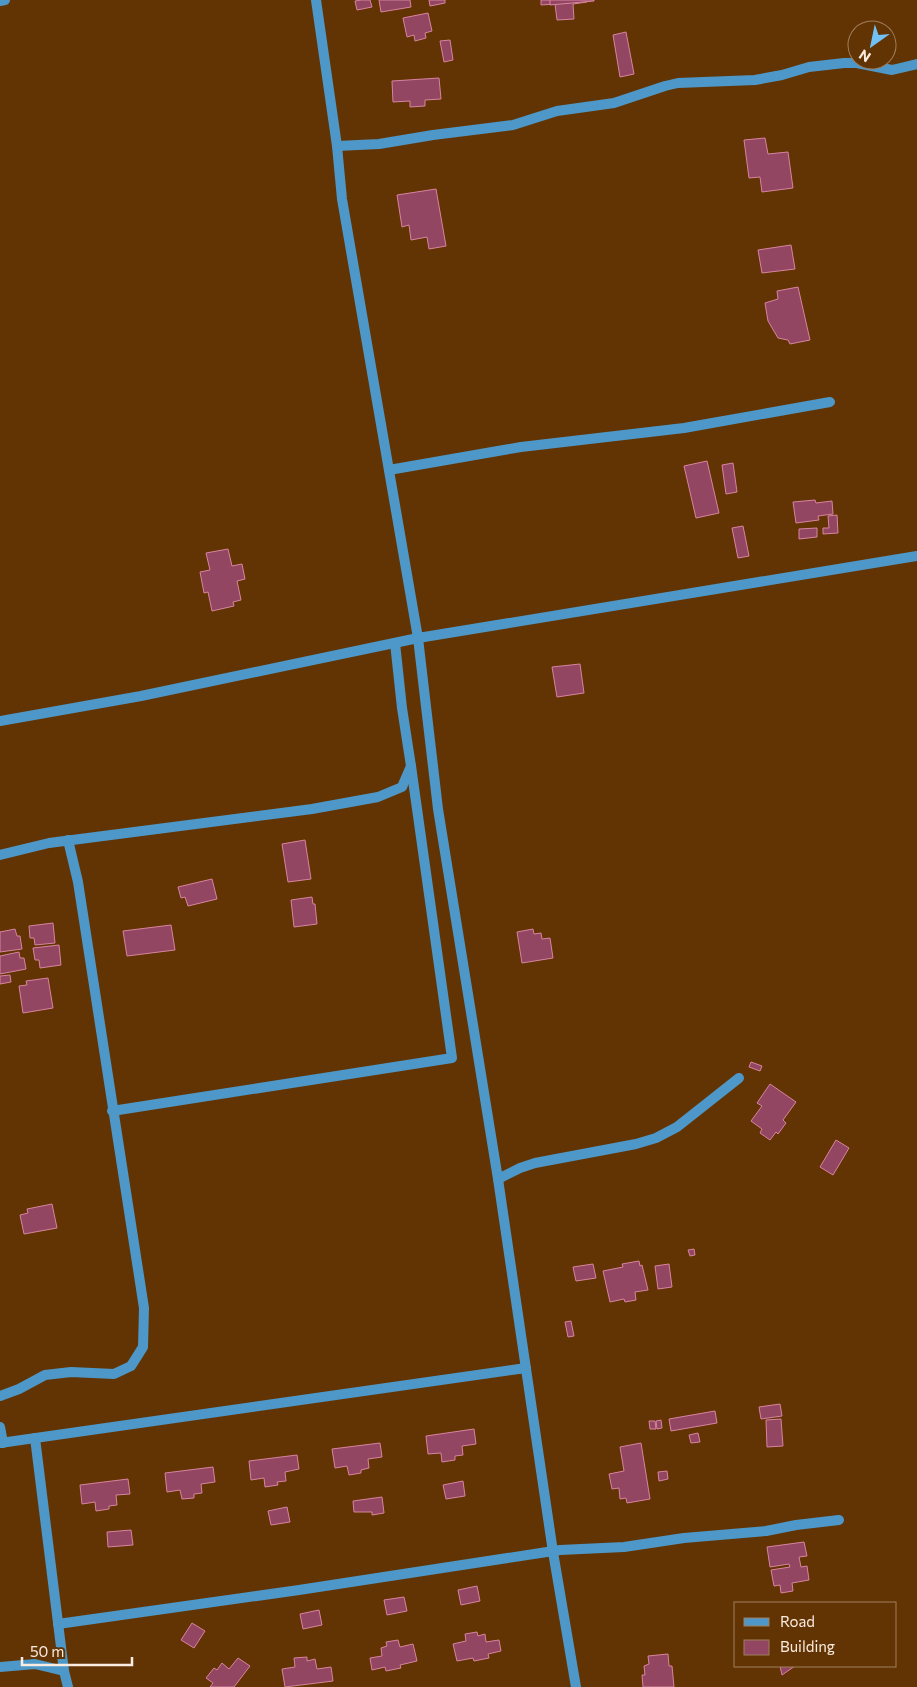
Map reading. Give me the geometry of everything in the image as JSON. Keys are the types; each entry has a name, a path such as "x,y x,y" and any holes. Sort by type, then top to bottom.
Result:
{"street":[{"path":"0,1 5,0"},
{"path":"316,0 337,146 342,199 418,638 438,809 498,1179 552,1552 576,1687"},
{"path":"337,146 378,144 513,125 557,111 614,103 678,83 755,80 809,67 837,63 857,63 892,70 917,64"},
{"path":"389,470 521,447 684,428 830,402"},
{"path":"0,721 141,696 418,638 917,556"},
{"path":"112,1111 452,1058 402,708 395,643"},
{"path":"0,854 68,840 312,809 378,797 402,787 411,766"},
{"path":"0,1396 19,1389 45,1375 71,1372 114,1374 131,1366 143,1347 144,1308 78,882 68,840"},
{"path":"498,1179 535,1163 636,1144 656,1138 677,1127 739,1078"},
{"path":"0,1427 2,1443 526,1368"},
{"path":"35,1438 64,1671 68,1687"},
{"path":"58,1624 567,1549 624,1547 694,1537 752,1533 839,1520"},
{"path":"0,1667 35,1664 64,1671"}],"building":[{"path":"370,0 372,7 357,10 355,1"},
{"path":"379,0 410,0 411,7 381,12"},
{"path":"429,0 445,0 445,3 430,6"},
{"path":"541,0 587,0 587,2 573,4 574,19 557,20 555,4 541,5"},
{"path":"550,0 594,0 594,1 550,5"},
{"path":"428,13 432,31 425,33 426,38 415,41 414,35 407,37 403,18"},
{"path":"626,32 634,74 620,77 613,35"},
{"path":"450,40 453,60 444,62 440,41"},
{"path":"439,78 441,99 425,100 425,106 410,107 410,101 393,102 392,81"},
{"path":"765,138 768,154 788,152 793,188 762,192 760,177 749,178 744,140"},
{"path":"436,189 446,246 429,249 427,237 411,240 409,225 402,227 397,195"},
{"path":"791,245 795,269 762,273 758,250"},
{"path":"798,287 810,340 790,344 788,340 778,338 768,321 765,303 778,299 777,291"},
{"path":"707,461 719,513 696,518 684,466"},
{"path":"733,463 737,492 726,494 722,465"},
{"path":"815,500 816,503 832,501 833,514 818,516 819,520 796,523 793,502"},
{"path":"837,515 838,533 823,534 823,528 829,528 828,516"},
{"path":"743,526 749,556 738,558 732,528"},
{"path":"817,528 817,537 799,539 799,529"},
{"path":"228,549 232,566 242,564 245,579 237,581 241,600 233,602 234,606 212,611 208,592 204,593 200,572 210,570 206,553"},
{"path":"580,664 584,693 557,697 552,667"},
{"path":"305,840 311,879 288,882 282,844"},
{"path":"212,879 217,899 188,906 185,897 181,898 178,887"},
{"path":"312,897 313,904 315,904 317,924 294,927 291,900"},
{"path":"53,923 55,943 35,945 34,938 30,938 29,926"},
{"path":"171,925 175,950 127,956 123,931"},
{"path":"15,929 17,936 20,936 22,949 0,952 0,932"},
{"path":"533,929 534,934 541,933 542,939 550,938 553,958 522,963 517,932"},
{"path":"59,945 61,965 40,968 39,960 35,960 33,948"},
{"path":"19,952 20,958 24,958 26,969 0,974 0,956"},
{"path":"10,975 11,982 0,984 0,976"},
{"path":"48,978 53,1008 23,1013 19,986 27,985 26,981"},
{"path":"751,1062 762,1066 760,1071 749,1067"},
{"path":"770,1084 796,1102 783,1120 786,1123 778,1134 776,1132 770,1140 760,1133 762,1129 751,1121 762,1106 757,1103"},
{"path":"836,1140 849,1148 833,1175 820,1167"},
{"path":"52,1204 57,1228 24,1234 20,1215 28,1213 27,1209"},
{"path":"694,1249 695,1255 690,1256 688,1250"},
{"path":"639,1261 640,1266 642,1265 648,1290 635,1292 636,1300 625,1302 624,1299 610,1302 603,1271 623,1267 622,1264"},
{"path":"593,1264 596,1278 576,1281 573,1267"},
{"path":"669,1264 672,1287 658,1289 655,1266"},
{"path":"571,1321 574,1336 568,1337 565,1322"},
{"path":"780,1404 782,1416 761,1419 759,1407"},
{"path":"715,1411 717,1423 671,1431 669,1419"},
{"path":"781,1419 783,1446 767,1447 766,1420"},
{"path":"661,1420 662,1428 657,1429 656,1421"},
{"path":"649,1421 655,1421 656,1429 650,1429"},
{"path":"474,1429 476,1444 462,1446 463,1455 455,1456 455,1460 442,1462 441,1453 428,1454 426,1436"},
{"path":"698,1433 700,1442 691,1443 689,1435"},
{"path":"380,1443 382,1457 368,1459 369,1468 361,1470 361,1473 349,1475 347,1466 335,1468 332,1449"},
{"path":"641,1443 650,1499 627,1503 626,1498 620,1499 619,1488 612,1489 609,1474 624,1471 620,1447"},
{"path":"297,1455 299,1469 285,1472 286,1481 277,1482 278,1485 265,1487 264,1478 251,1480 249,1461"},
{"path":"213,1467 215,1482 201,1484 202,1493 194,1494 194,1498 182,1499 180,1490 167,1492 165,1473"},
{"path":"667,1471 668,1479 659,1481 658,1472"},
{"path":"128,1479 130,1494 116,1495 117,1505 109,1506 109,1509 96,1511 95,1502 82,1504 80,1485"},
{"path":"463,1481 465,1496 446,1499 443,1485"},
{"path":"382,1497 384,1513 372,1515 372,1512 354,1512 353,1501"},
{"path":"287,1507 290,1522 271,1525 268,1511"},
{"path":"131,1530 133,1545 108,1547 107,1532"},
{"path":"804,1542 807,1556 799,1557 801,1567 807,1566 809,1580 792,1583 793,1591 781,1593 780,1585 774,1586 771,1570 790,1567 789,1564 770,1567 767,1547"},
{"path":"477,1586 480,1601 461,1605 458,1590"},
{"path":"404,1597 407,1611 387,1615 384,1600"},
{"path":"319,1610 322,1625 303,1629 300,1614"},
{"path":"192,1623 205,1631 194,1648 181,1640"},
{"path":"477,1632 478,1636 485,1634 486,1642 499,1640 501,1651 488,1654 489,1658 474,1661 473,1658 457,1661 453,1644 466,1641 465,1634"},
{"path":"398,1640 400,1647 413,1644 417,1661 400,1665 401,1668 386,1671 385,1667 372,1670 370,1658 382,1656 381,1648 387,1646 386,1642"},
{"path":"668,1654 669,1666 672,1666 674,1687 643,1687 642,1675 645,1675 644,1666 649,1664 648,1656"},
{"path":"307,1657 307,1661 315,1659 317,1669 331,1667 333,1681 285,1687 282,1669 295,1667 294,1658"},
{"path":"238,1658 250,1666 234,1687 210,1687 213,1683 206,1678 214,1668 217,1670 222,1663 229,1669"},
{"path":"780,1667 794,1667 782,1675"}]}
